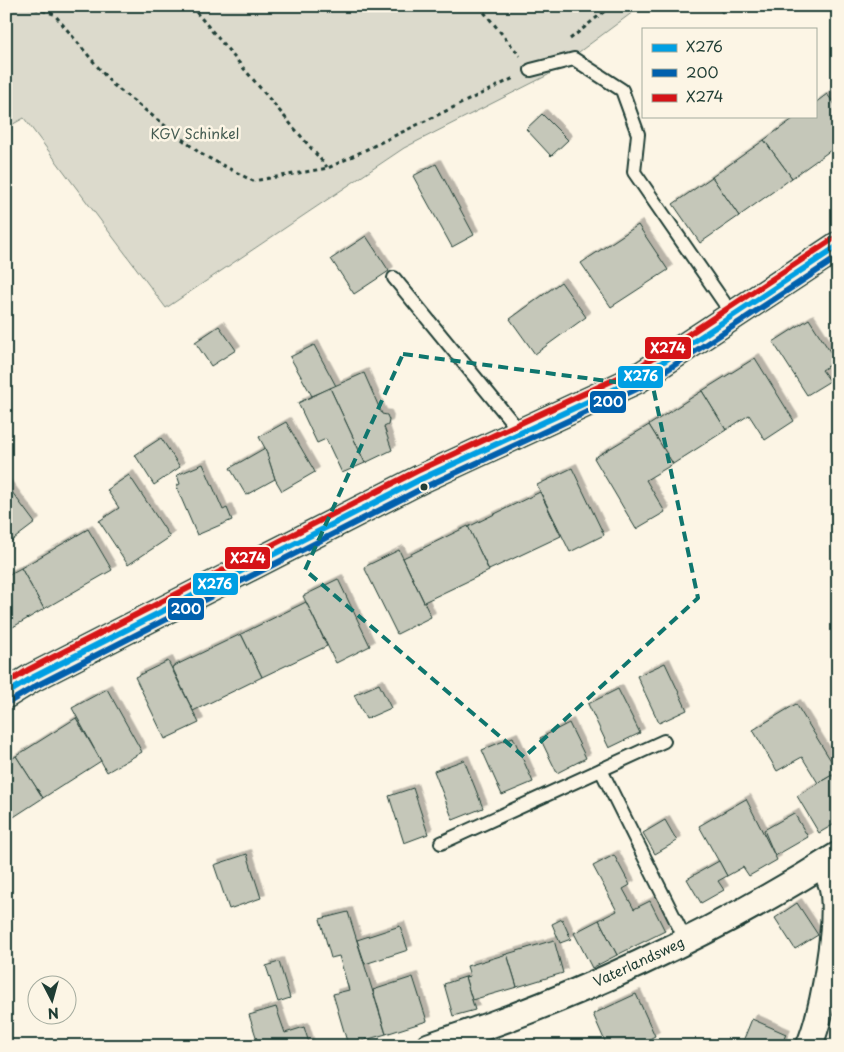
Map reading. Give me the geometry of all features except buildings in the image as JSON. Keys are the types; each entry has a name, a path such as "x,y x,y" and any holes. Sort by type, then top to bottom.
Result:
{"main road":[{"path":"6,694 40,674 421,479 636,379 838,246"}],"street":[{"name":"Vaterlandsweg","path":"429,1046 586,986 686,941 831,860"},
{"path":"809,1046 817,1026 835,913 831,860"}],"lane":[{"path":"531,70 574,59 622,90 638,134 634,172 734,316"},
{"path":"394,278 521,433"},
{"path":"441,843 664,741"},
{"path":"601,770 686,941"}],"path":[{"path":"27,6 54,14 112,84 201,154 252,181 328,168 531,70 479,6"},
{"path":"191,6 328,168"}],"highlighted area":[{"path":"403,354 653,387 698,598 524,757 305,570"}],"green space":[{"name":"KGV Schinkel","path":"6,6 641,6 548,75 404,148 166,308 24,118 6,128"}],"transit line":[{"name":"X274","path":"6,684 28,670 417,471 633,371 833,239"},
{"name":"X276","path":"6,694 32,678 421,479 637,379 838,246"},
{"name":"200","path":"11,701 36,686 425,487 641,387 838,257"}]}
